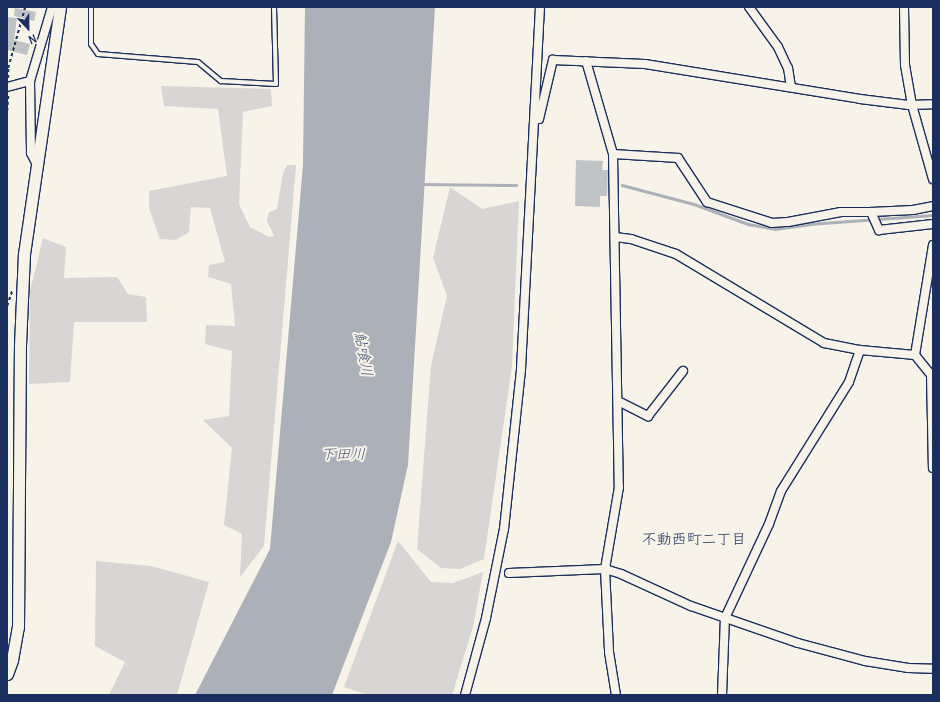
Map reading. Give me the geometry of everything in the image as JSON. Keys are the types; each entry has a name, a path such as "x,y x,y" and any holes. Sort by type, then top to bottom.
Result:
{"street":[{"path":"38,167 31,153 30,81 52,7"},
{"path":"7,674 12,660 18,627 20,345 24,254 38,167 60,7"},
{"path":"465,695 486,618 504,529 521,370 535,137 540,7"},
{"path":"749,7 778,46 788,68 791,87"},
{"path":"904,7 905,65 912,105 933,179"},
{"path":"535,137 553,60 645,64 791,87 860,100 912,105 933,104"},
{"path":"586,62 613,154 618,401 618,487 604,569 610,652 616,695"},
{"path":"8,88 30,81"},
{"path":"613,154 678,158 707,202 772,223 788,222 842,212 872,213 913,210 933,206"},
{"path":"872,213 879,230 933,224"},
{"path":"615,237 631,238 676,254 824,343 860,350 915,355 932,375 933,468"},
{"path":"915,355 933,245"},
{"path":"722,695 725,618 769,524 781,491 849,382 860,350"},
{"path":"618,401 648,416 683,371"},
{"path":"509,573 604,569 725,618 798,643 865,661 908,668 933,669"}],"lane":[{"path":"91,7 91,44 98,54 198,62 221,81 276,84 274,7"}],"path":[{"path":"7,111 9,103 8,68 25,7"}],"shaded area":[{"path":"161,86 271,89 272,106 243,112 239,204 250,227 269,237 274,236 267,221 269,212 277,209 283,173 287,165 296,165 264,546 240,577 242,534 224,525 232,448 203,420 229,416 232,351 205,344 206,325 235,326 231,284 208,277 209,265 225,262 210,208 191,207 189,232 176,240 160,239 149,208 149,191 227,176 218,109 164,106"},
{"path":"450,187 482,209 519,201 512,366 484,559 460,569 441,568 417,549 431,365 447,296 433,258"},
{"path":"43,238 66,247 64,278 117,277 128,294 146,297 147,322 74,322 70,382 29,384 30,291"},
{"path":"398,541 431,582 453,583 483,572 473,627 452,695 368,695 344,687"},
{"path":"96,561 151,566 209,582 177,695 109,695 125,662 95,646"}],"water":[{"name":"下田川","path":"305,7 435,7 408,465 391,542 332,695 195,695 270,549 303,165"}],"building":[{"path":"15,8 36,12 34,21 14,16"},
{"path":"7,17 17,18 14,40 30,44 27,55 7,50"},
{"path":"576,160 603,161 602,170 608,170 607,196 600,196 600,207 575,206"}],"waterway":[{"path":"422,184 516,185"},
{"path":"622,185 694,204 748,224 775,229 809,224 933,215"}],"district":[{"name":"不動西町二丁目","path":"694,539"}],"water label":[{"name":"鮎喰川","path":"364,354"}]}
